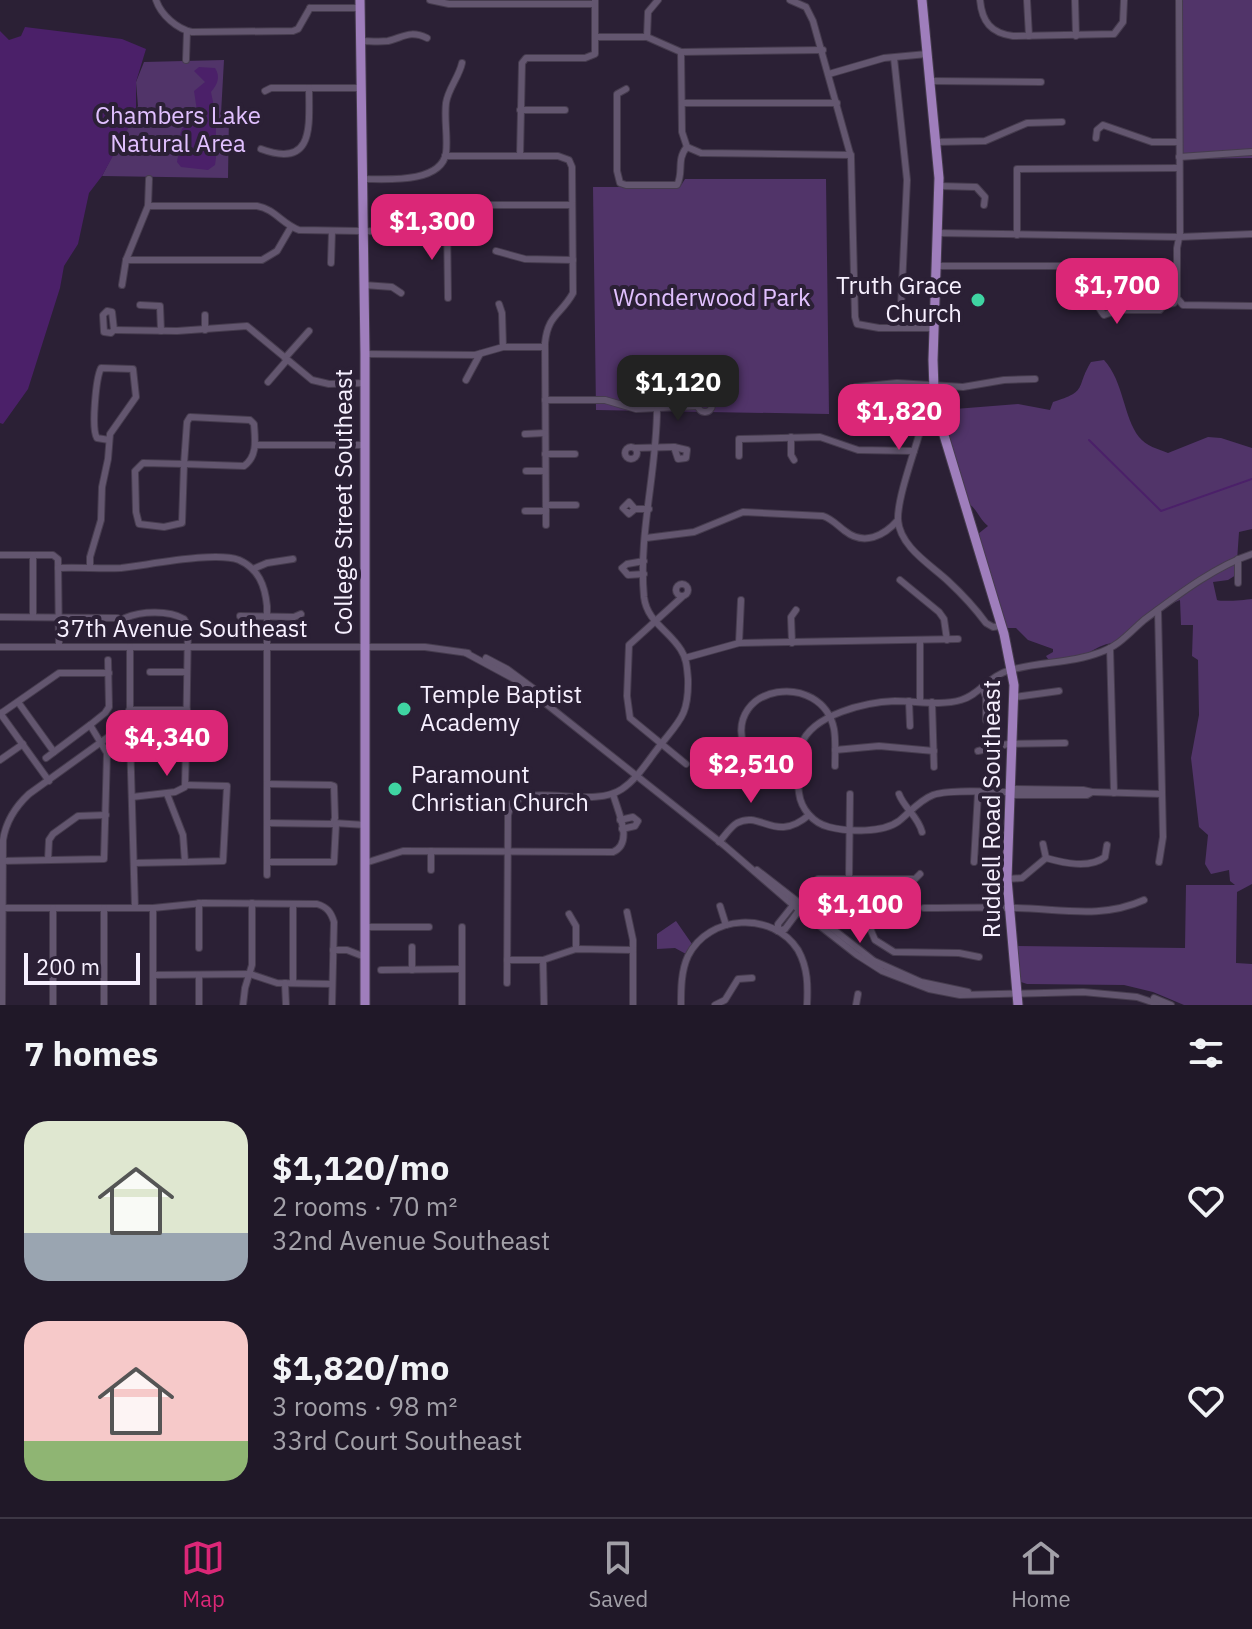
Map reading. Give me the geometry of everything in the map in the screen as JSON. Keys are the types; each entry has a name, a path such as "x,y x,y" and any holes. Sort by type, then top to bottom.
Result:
{"main road":[{"name":"Ruddell Road Southeast","path":"922,0 939,186 933,386 936,408 1001,626 1015,697 1007,879 1018,1005"},
{"name":"College Street Southeast","path":"360,4 365,354 365,1005"}],"street":[{"path":"156,0 162,12 187,31 293,31 298,29 310,8 310,0"},
{"path":"430,0 449,4 595,2 595,54 591,58 524,60 517,55"},
{"path":"647,37 648,12 658,0"},
{"path":"790,0 806,7 823,50 851,155 857,324 864,327 934,328"},
{"path":"980,0 985,22 991,29 1000,34 1029,36 1114,34 1123,22 1124,0"},
{"path":"1027,0 1029,36"},
{"path":"1075,0 1076,36"},
{"path":"1164,305 1174,303 1177,298 1179,0"},
{"path":"310,8 360,4"},
{"path":"186,60 187,31"},
{"path":"360,41 386,41 402,35 427,38"},
{"path":"596,37 647,37 681,52 823,50"},
{"path":"681,52 682,132 687,147 701,153 851,155"},
{"path":"829,74 894,58 928,54"},
{"path":"894,58 907,180 900,328"},
{"path":"520,156 521,70 524,60"},
{"path":"363,179 405,178 436,170 445,156 446,100 462,63"},
{"path":"931,81 1041,82"},
{"path":"265,91 271,88 361,88"},
{"path":"261,149 272,153 293,153 301,149 309,136 309,88"},
{"path":"626,89 617,94 617,176 621,184 674,186 680,180 681,155 687,147"},
{"path":"682,103 837,103"},
{"path":"520,110 565,110"},
{"path":"937,142 985,141 1027,123 1062,122"},
{"path":"1096,138 1097,130 1103,125 1152,142 1179,142"},
{"path":"617,142 628,139"},
{"path":"1179,157 1252,152"},
{"path":"445,156 558,156 569,160 572,167 573,293 548,324 545,347 546,525"},
{"path":"1017,235 1017,169 1179,168"},
{"path":"122,285 126,260 148,206 149,179"},
{"path":"939,186 976,187 985,197 984,205"},
{"path":"148,206 273,207 291,227 363,232 442,230 457,209 468,205 572,205"},
{"path":"447,224 448,298"},
{"path":"126,260 277,258 291,227"},
{"path":"331,263 332,231"},
{"path":"937,233 1179,237 1252,234"},
{"path":"496,251 525,259 573,260"},
{"path":"936,266 1065,265 1077,270 1087,281 1104,315 1119,310 1160,310 1164,305 1164,282 1087,281"},
{"path":"364,285 392,287 401,293"},
{"path":"1177,298 1183,305 1252,306"},
{"path":"499,304 503,347"},
{"path":"140,305 160,306 161,331"},
{"path":"205,315 205,330"},
{"path":"114,330 205,330 247,326 304,375 320,383 365,383"},
{"path":"268,382 309,331"},
{"path":"365,354 480,354 503,347 545,347"},
{"path":"466,380 480,354"},
{"path":"90,567 101,520 102,487 110,434 136,397 133,369 101,368 98,372 94,436 109,440"},
{"path":"856,387 897,383 963,387 1004,380 1035,379"},
{"path":"545,400 605,400 628,408 698,406"},
{"path":"936,408 925,413 914,451 898,520 901,532 986,623 993,627 1001,626"},
{"path":"507,983 508,809 518,798 613,794 625,788 678,725 686,710 685,658 675,642 655,622 645,601 644,561 657,409"},
{"path":"184,464 143,463 137,467 136,512 139,524 164,527 182,523 184,464 187,422 190,417 250,420 254,424 255,445 250,461 244,466 184,464"},
{"path":"525,434 545,433"},
{"path":"739,456 739,439 791,437 824,438 858,450 914,451"},
{"path":"791,437 794,460"},
{"path":"255,445 365,445"},
{"path":"635,448 674,447"},
{"path":"545,454 575,454"},
{"path":"526,471 545,471"},
{"path":"525,511 576,505"},
{"path":"635,509 649,509"},
{"path":"646,538 694,532 743,512 823,516 852,536 870,539 880,536 898,520"},
{"path":"1162,794 1083,790 935,794 895,824 850,829 826,826 809,815 799,797 800,750 810,730 861,705 964,699 995,675 1068,662 1110,648 1158,610 1238,559 1252,554"},
{"path":"0,555 56,556 59,647"},
{"path":"33,555 33,617"},
{"path":"58,568 122,568 225,557 237,559 253,569 262,581 266,591 267,617 267,875"},
{"path":"253,569 267,563 293,559"},
{"path":"1238,559 1238,583"},
{"path":"644,561 622,568 628,575 644,574"},
{"path":"900,580 939,612 944,619 947,640"},
{"path":"682,597 630,642 627,709 636,724 686,764"},
{"path":"739,643 741,600"},
{"path":"792,643 791,617 796,610"},
{"path":"1158,610 1163,837 1159,862"},
{"path":"240,616 294,617 301,614"},
{"path":"0,617 186,615 186,785 182,790 167,794 132,797"},
{"path":"685,658 739,643 958,639"},
{"path":"920,640 920,702"},
{"name":"37th Avenue Southeast","path":"0,647 425,647 466,653 516,680 637,776"},
{"path":"2,1005 3,836 20,803 122,727 130,710 130,647"},
{"path":"1110,648 1114,793"},
{"path":"46,758 109,707 108,660"},
{"path":"150,672 187,672"},
{"path":"49,781 1,713 59,673 109,673"},
{"path":"982,687 986,697 986,720"},
{"path":"1015,697 1059,691"},
{"path":"800,750 744,747 743,719 751,704 766,693 802,693 819,702 834,728 835,766"},
{"path":"909,701 910,726"},
{"path":"18,702 54,752"},
{"path":"932,702 934,767"},
{"path":"130,710 187,710"},
{"path":"1,861 104,859 107,753 90,725"},
{"path":"122,727 130,738 131,747 135,908"},
{"path":"978,751 1014,744 1065,743"},
{"path":"0,760 23,744"},
{"path":"131,747 186,746"},
{"path":"835,750 879,746 934,751"},
{"path":"637,776 722,844 730,847 857,955 882,971 929,989 960,995 968,992 1122,991 1152,997 1171,1005"},
{"path":"267,784 334,786 335,824 334,862 267,862"},
{"path":"134,863 223,861 227,786 186,785"},
{"path":"974,862 978,793"},
{"path":"167,794 183,835 185,862"},
{"path":"365,863 397,852 613,852 623,844 613,794"},
{"path":"850,794 849,879 875,940 894,952 971,954 979,957"},
{"path":"899,794 922,832"},
{"path":"48,860 49,840 53,834 78,816 106,815"},
{"path":"722,844 733,826 743,821 756,820 775,828 790,827 809,815"},
{"path":"620,820 633,817 638,821 635,826 622,829"},
{"path":"267,823 365,825"},
{"path":"1043,844 1046,858"},
{"path":"1046,858 1061,863 1096,863 1105,857 1107,845"},
{"path":"431,851 431,870"},
{"path":"1007,879 1022,878 1046,858"},
{"path":"811,884 818,879 915,879 920,874"},
{"path":"924,908 1009,908 1094,913 1129,907 1144,900"},
{"path":"2,908 153,908 201,903 324,906 334,922 332,1005"},
{"path":"199,948 201,903"},
{"path":"243,1005 250,974 252,903"},
{"path":"286,1005 293,904"},
{"path":"720,906 726,925"},
{"path":"778,931 778,924 798,906"},
{"path":"53,908 53,1005"},
{"path":"104,908 104,1005"},
{"path":"153,908 153,1005"},
{"path":"627,912 633,950 633,1005"},
{"path":"569,914 576,926 576,949"},
{"path":"681,1005 683,971 688,956 705,936 726,925 755,923 778,931 796,947 803,960 807,981 807,1005"},
{"path":"365,927 429,927"},
{"path":"462,927 462,1005"},
{"path":"333,950 357,947 365,940"},
{"path":"412,947 412,970"},
{"path":"507,960 543,960 576,949 633,950"},
{"path":"347,950 365,957"},
{"path":"543,960 544,1005"},
{"path":"381,970 462,969"},
{"path":"153,975 250,974 277,983 332,984"},
{"path":"199,975 199,1005"},
{"path":"715,1005 725,1000 738,979 752,978"},
{"path":"1083,992 1137,997 1161,1005"},
{"path":"856,1005 858,994"}],"green space":[{"path":"1181,0 1252,0 1252,158 1181,159"},
{"name":"Chambers Lake Natural Area","path":"224,60 221,114 229,115 228,178 102,176 138,106 136,82 144,62"},
{"name":"Wonderwood Park","path":"685,179 826,179 829,414 596,410 593,187 680,187"},
{"path":"1104,360 1116,378 1134,429 1149,445 1168,453 1208,437 1252,448 1252,529 1239,532 1236,575 1228,580 1213,582 1217,600 1252,599 1252,884 1237,892 1236,963 1252,964 1252,1005 1184,1005 1153,992 1124,985 1021,982 1017,946 1185,948 1186,885 1235,885 1230,881 1229,870 1211,874 1205,864 1208,835 1199,827 1191,758 1199,715 1198,660 1192,656 1193,625 1181,625 1180,600 1161,608 1119,643 1106,644 1073,658 1048,659 1046,656 1053,649 1028,640 1016,628 1007,628 978,534 988,526 969,504 942,410 1018,404 1050,410 1053,402 1072,395 1080,388 1091,362"},
{"path":"676,921 692,944 686,954 675,948 657,949 657,934"}],"shaded area":[{"path":"25,27 122,39 146,49 136,82 136,114 102,176 89,193 78,244 64,266 28,389 3,424 0,423 0,31 9,40 21,36"},
{"path":"199,67 215,68 218,75 211,92 216,117 216,158 215,165 208,170 181,167 177,162 178,156 186,150 181,133 197,111 194,91 205,82 194,71"}],"waterway":[{"path":"1089,440 1161,511 1252,479"}],"place":[{"name":"Truth Grace Church","path":"978,300"},
{"name":"Temple Baptist Academy","path":"404,709"},
{"name":"Paramount Christian Church","path":"395,789"}]}
